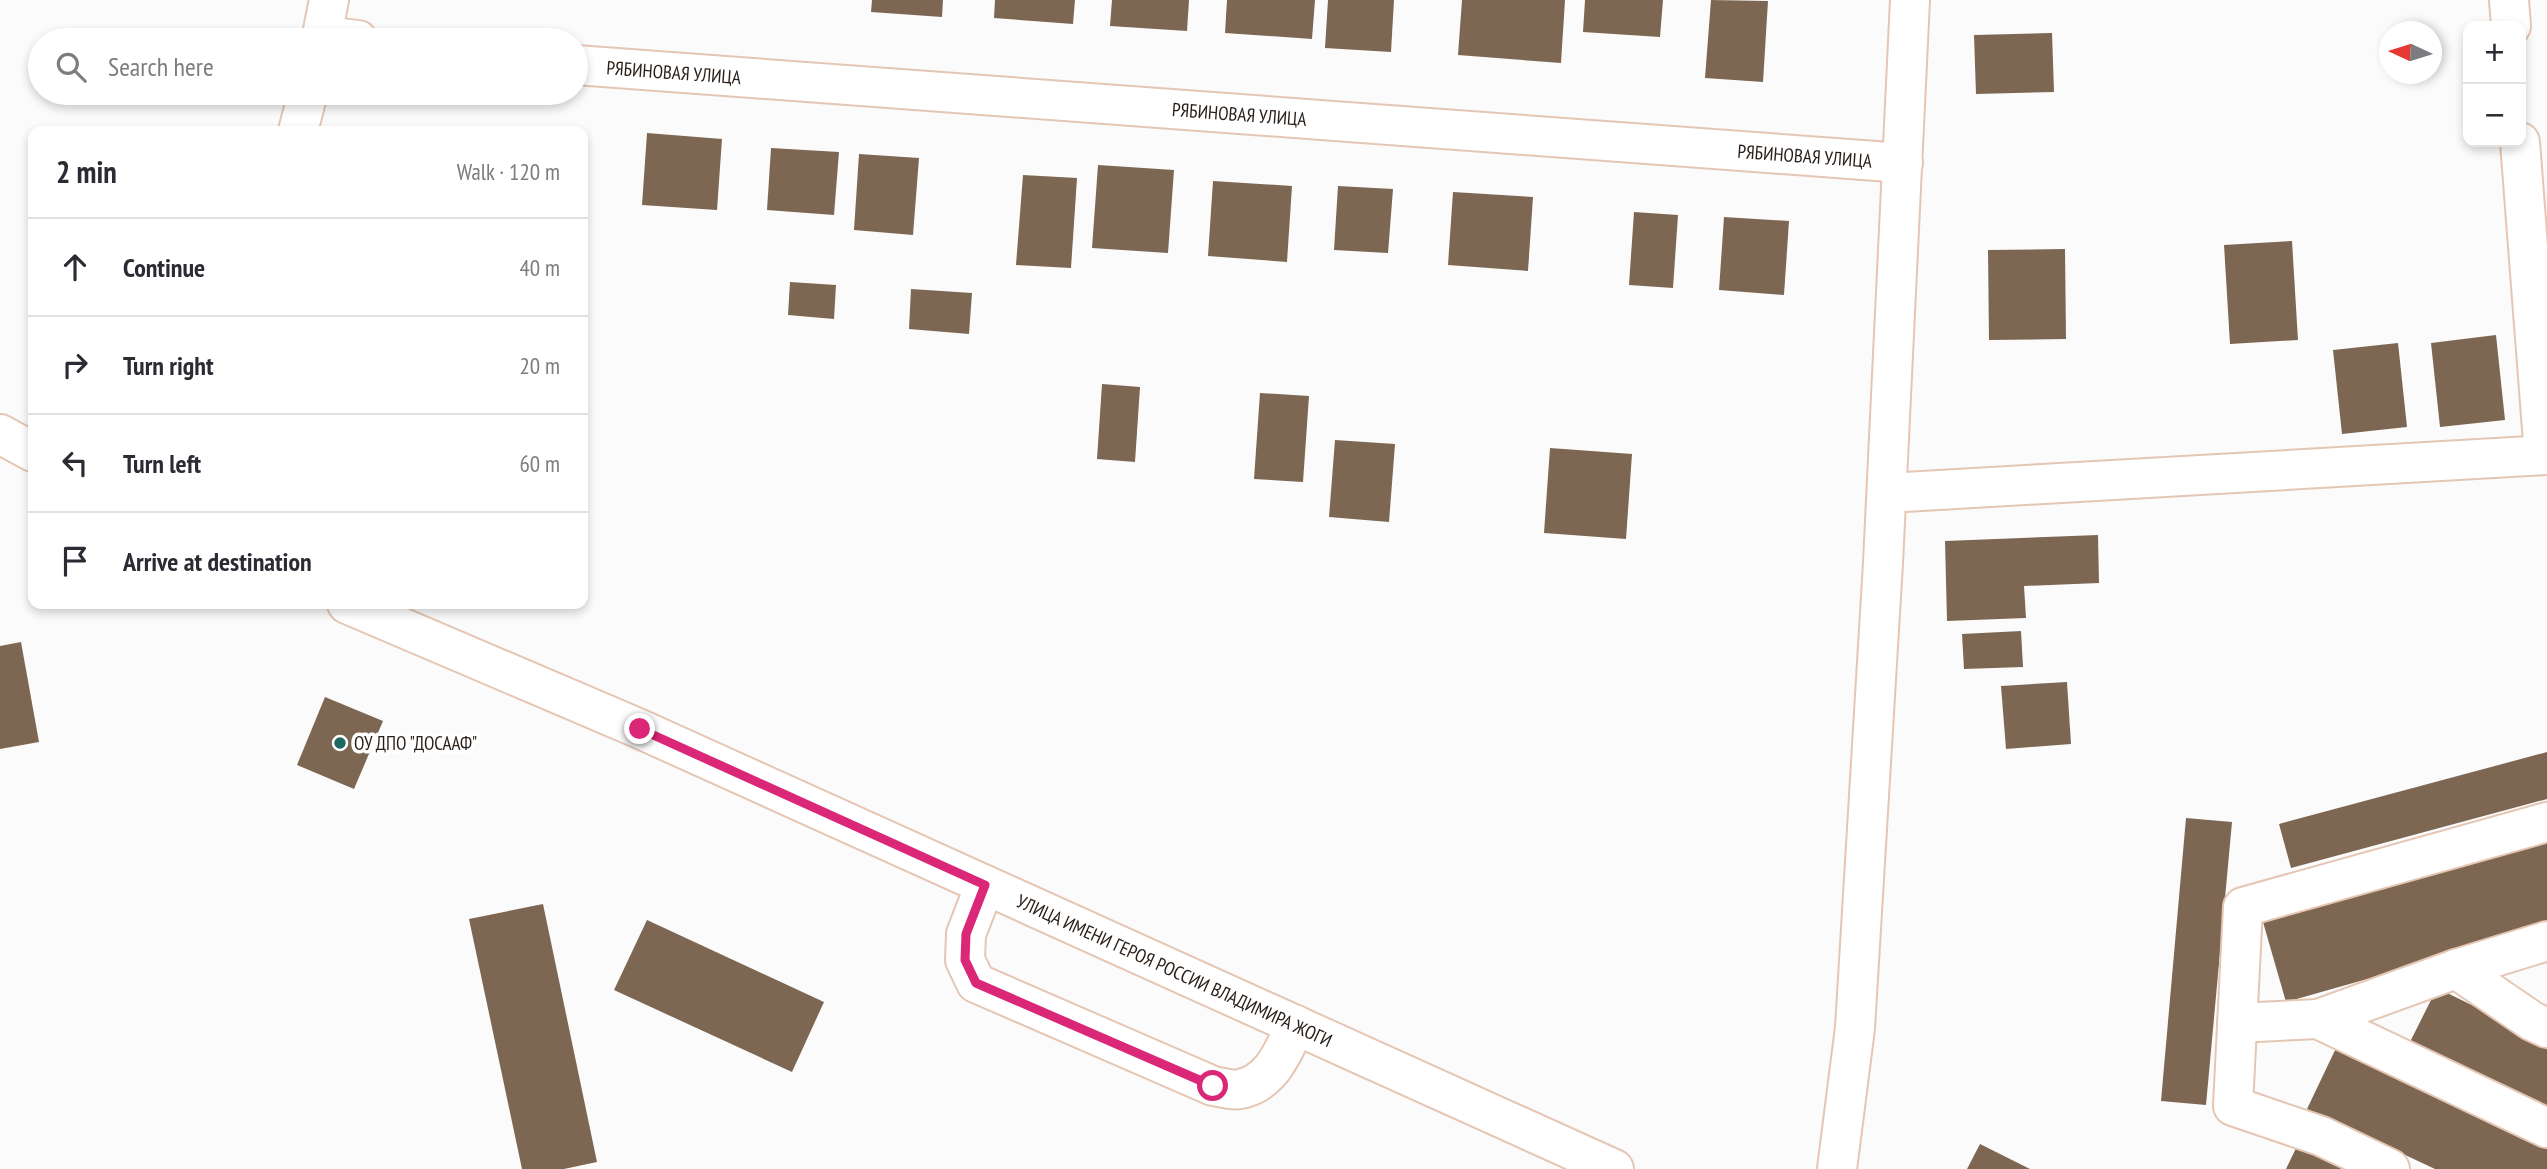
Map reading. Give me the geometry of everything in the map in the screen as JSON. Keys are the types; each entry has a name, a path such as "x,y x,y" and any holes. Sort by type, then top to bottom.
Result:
{"street":[{"path":"1837,1169 1855,1028 1886,493 1910,0"},
{"path":"2509,0 2511,21"},
{"name":"РЯБИНОВАЯ УЛИЦА","path":"588,66 1903,163"},
{"path":"299,126 304,105"},
{"path":"1886,493 2546,455 2520,147"},
{"path":"0,434 28,449"},
{"name":"УЛИЦА ИМЕНИ ГЕРОЯ РОССИИ ВЛАДИМИРА ЖОГИ","path":"359,609 640,729 1614,1169"},
{"path":"2390,1169 2320,1136 2233,1106 2243,907 2547,822"},
{"path":"985,885 966,934 965,960 976,983 1213,1086 1239,1090 1263,1080 1278,1063 1296,1025"},
{"path":"2237,1023 2318,1019 2547,941"},
{"path":"2456,970 2532,1021 2547,1028"},
{"path":"2318,1019 2547,1128"}],"building":[{"path":"872,0 943,0 942,17 871,12"},
{"path":"995,0 1075,0 1073,24 994,18"},
{"path":"1112,0 1189,0 1187,31 1110,26"},
{"path":"1227,0 1315,0 1312,39 1225,33"},
{"path":"1328,0 1394,0 1391,52 1325,48"},
{"path":"1462,0 1565,0 1561,63 1458,55"},
{"path":"1585,0 1663,0 1660,37 1583,32"},
{"path":"1711,0 1768,1 1763,82 1705,78"},
{"path":"2052,33 2054,92 1976,94 1974,35"},
{"path":"647,133 722,139 717,210 642,205"},
{"path":"771,148 839,152 834,215 767,210"},
{"path":"859,154 919,158 913,235 854,230"},
{"path":"1098,165 1174,170 1168,253 1092,248"},
{"path":"1023,175 1077,178 1071,268 1016,265"},
{"path":"1213,181 1292,186 1287,262 1208,256"},
{"path":"1338,186 1393,189 1388,253 1334,250"},
{"path":"1453,192 1533,197 1528,271 1448,265"},
{"path":"1634,212 1678,215 1673,288 1629,285"},
{"path":"1724,217 1789,221 1784,295 1719,290"},
{"path":"2292,241 2298,340 2230,344 2224,245"},
{"path":"2065,249 2066,339 1989,340 1988,250"},
{"path":"790,282 836,285 834,319 788,315"},
{"path":"911,289 972,293 969,334 909,329"},
{"path":"2496,335 2505,420 2440,427 2431,343"},
{"path":"2398,343 2407,427 2342,434 2333,350"},
{"path":"1102,384 1140,387 1135,462 1097,459"},
{"path":"1260,393 1309,396 1303,482 1254,479"},
{"path":"1335,440 1395,444 1389,522 1329,517"},
{"path":"1550,448 1632,454 1626,539 1544,533"},
{"path":"2098,535 2099,583 2024,586 2026,618 1947,621 1945,541"},
{"path":"2021,631 2023,667 1964,669 1962,634"},
{"path":"21,642 39,742 0,749 0,646"},
{"path":"2067,682 2071,744 2006,749 2001,686"},
{"name":"ОУ ДПО \"ДОСААФ\"","path":"325,697 383,721 354,789 297,765"},
{"path":"2547,752 2547,799 2291,868 2279,824"},
{"path":"2186,818 2232,822 2206,1105 2161,1101"},
{"path":"2547,842 2547,928 2286,1002 2263,922"},
{"path":"543,904 597,1162 564,1169 522,1169 469,919"},
{"path":"647,920 824,1002 792,1072 614,990"},
{"path":"2437,988 2547,1042 2547,1109 2410,1042"},
{"path":"2338,1044 2547,1142 2547,1169 2435,1169 2307,1109"},
{"path":"2299,1142 2355,1169 2286,1169"},
{"path":"1980,1144 2030,1169 1967,1169"}],"place":[{"name":"ОУ ДПО \"ДОСААФ\"","path":"340,743"}],"route":[{"path":"640,729 985,885 966,934 965,960 976,983 1213,1086"}]}
